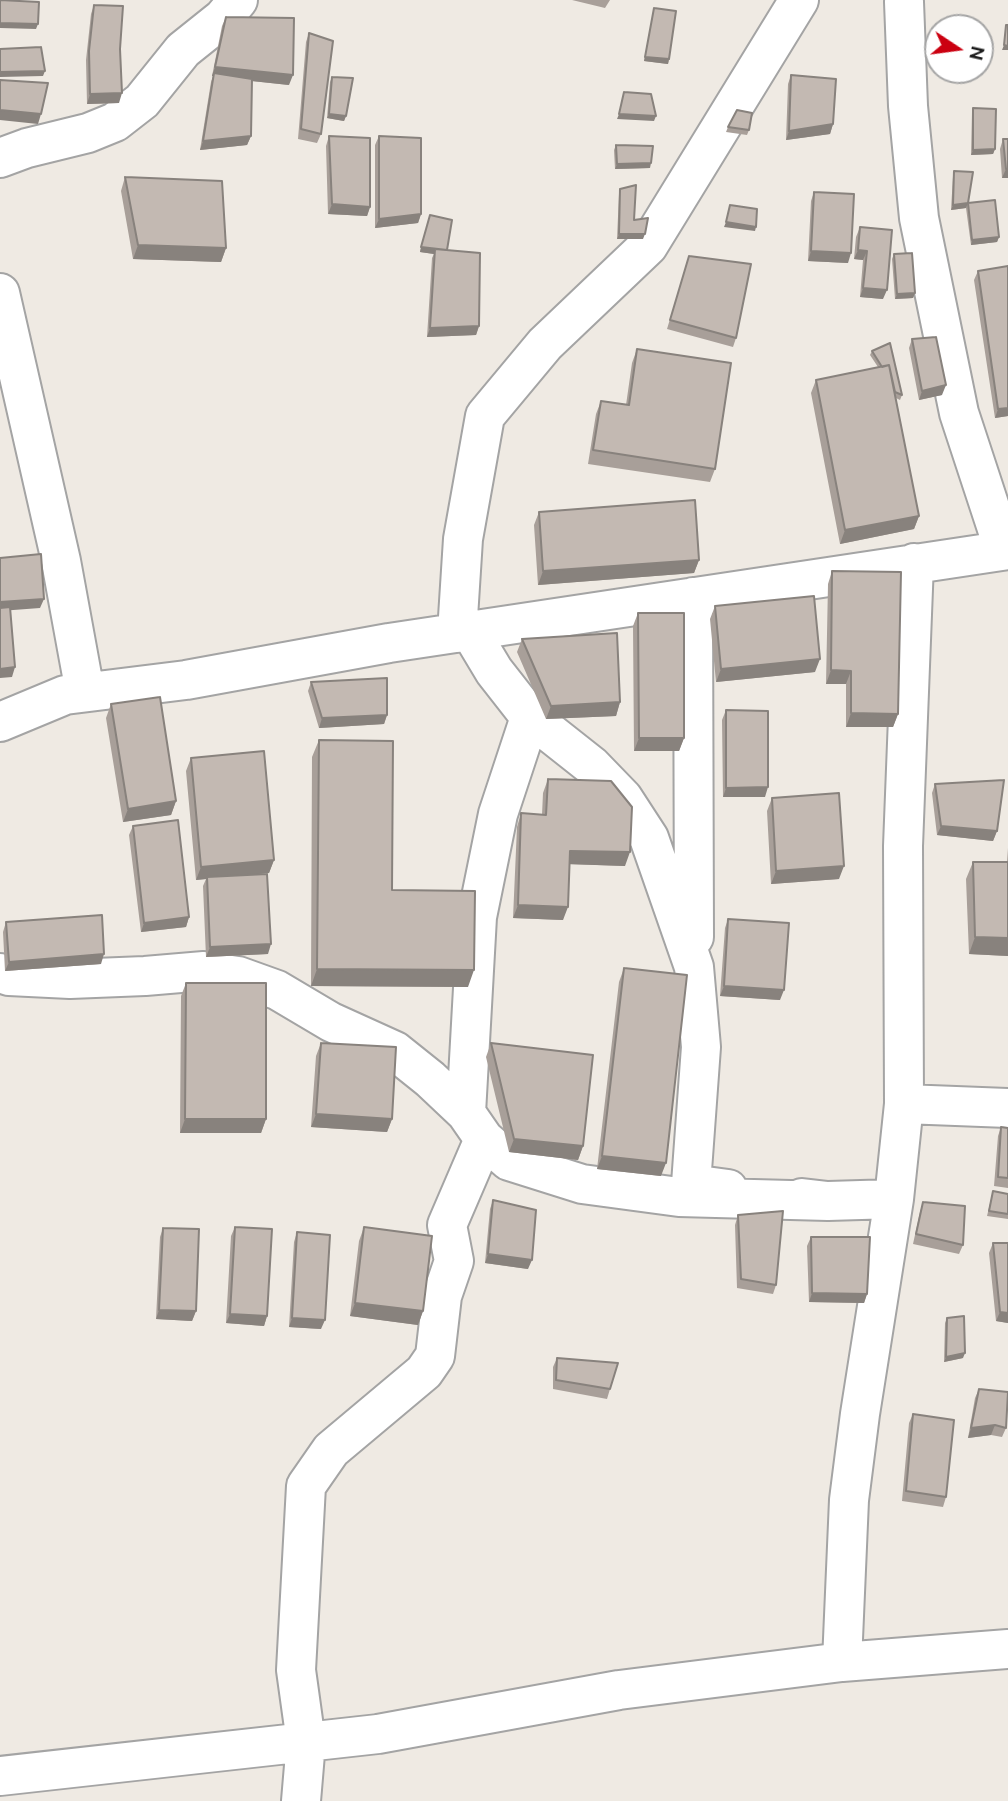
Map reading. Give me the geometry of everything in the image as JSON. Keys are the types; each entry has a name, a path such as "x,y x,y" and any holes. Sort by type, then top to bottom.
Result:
{"street":[{"path":"0,158 115,122 142,101 183,50 223,18 238,0"},
{"path":"799,0 648,246 545,344 485,416 463,539 463,632 530,717 592,766 623,798 649,838 694,967 701,1047 691,1184 828,1201"},
{"path":"0,722 65,695 186,680 389,643 1006,550 959,413 919,218 908,106 902,1"},
{"path":"0,293 61,561 85,692"},
{"path":"842,1662 851,1488 894,1199 904,1104 902,846 914,563"},
{"path":"679,1197 694,967 693,597"},
{"path":"301,1801 306,1742 296,1670 306,1486 331,1450 424,1372 435,1356 442,1296 454,1261 447,1226 475,1126 477,917 498,814 530,717"},
{"path":"0,973 9,976 70,979 204,971 238,976 277,990 331,1023 395,1051 430,1079 509,1161 582,1184 679,1197 828,1201 894,1199"},
{"path":"904,1104 1008,1108"},
{"path":"0,1776 378,1734 619,1690 842,1662 1008,1649"}],"building":[{"path":"0,0 39,2 38,24 0,23"},
{"path":"94,5 123,6 120,49 122,93 90,94 89,51"},
{"path":"654,8 676,11 669,59 645,57"},
{"path":"226,17 294,18 293,75 215,67"},
{"path":"1008,25 1008,46 1004,45"},
{"path":"309,33 333,41 321,134 301,129"},
{"path":"41,47 45,71 0,72 0,49"},
{"path":"214,73 252,79 251,136 203,141"},
{"path":"791,75 836,79 833,124 789,131"},
{"path":"332,77 353,78 346,116 329,114"},
{"path":"0,80 48,83 41,114 0,110"},
{"path":"624,92 651,94 656,116 619,114"},
{"path":"973,108 996,109 995,149 973,150"},
{"path":"737,110 752,113 749,130 728,127"},
{"path":"329,136 370,138 370,207 332,204"},
{"path":"379,136 421,138 421,214 379,219"},
{"path":"1003,139 1008,139 1008,169 1006,169"},
{"path":"616,145 653,146 651,163 617,164"},
{"path":"954,171 973,172 968,203 953,205"},
{"path":"125,177 222,181 226,248 138,245"},
{"path":"636,185 634,220 648,218 645,234 619,234 620,189"},
{"path":"814,192 854,194 851,253 811,251"},
{"path":"995,200 999,237 972,240 968,203"},
{"path":"730,205 757,209 756,227 726,222"},
{"path":"430,215 452,220 447,250 421,247"},
{"path":"860,227 892,230 887,290 863,288 867,251 858,250"},
{"path":"435,249 480,253 479,326 430,328"},
{"path":"912,253 915,293 897,294 894,254"},
{"path":"689,256 751,264 736,338 670,320"},
{"path":"1008,266 1008,408 998,409 978,271"},
{"path":"936,337 946,385 922,391 912,339"},
{"path":"890,343 902,395 895,392 889,365 882,367 872,351"},
{"path":"637,349 731,363 715,469 593,450 601,401 629,405"},
{"path":"889,365 919,516 845,530 816,380"},
{"path":"695,500 699,560 543,571 539,512"},
{"path":"41,554 44,599 0,602 0,558"},
{"path":"832,571 901,572 898,714 851,713 851,671 831,670"},
{"path":"814,596 820,659 721,669 715,606"},
{"path":"10,607 15,667 0,669 0,608"},
{"path":"638,613 684,613 684,738 639,738"},
{"path":"617,633 620,702 551,706 522,639"},
{"path":"387,678 387,715 322,718 311,682"},
{"path":"160,697 176,801 128,809 111,704"},
{"path":"726,710 768,711 768,787 726,788"},
{"path":"319,740 393,741 392,890 475,891 474,970 317,969"},
{"path":"264,751 274,860 201,867 191,758"},
{"path":"548,779 611,781 632,807 630,852 570,851 568,907 518,905 521,813 546,815"},
{"path":"1004,780 997,831 941,826 935,784"},
{"path":"839,793 844,866 776,871 772,798"},
{"path":"178,820 189,917 144,923 133,826"},
{"path":"973,862 1008,862 1008,938 975,937"},
{"path":"267,874 271,944 210,947 207,877"},
{"path":"102,915 104,954 9,962 6,922"},
{"path":"728,919 789,923 784,990 724,986"},
{"path":"624,968 687,975 666,1163 602,1156"},
{"path":"186,983 266,983 266,1119 185,1119"},
{"path":"321,1043 396,1047 392,1119 316,1114"},
{"path":"491,1043 593,1055 583,1146 514,1139"},
{"path":"1001,1127 1008,1128 1008,1178 998,1177"},
{"path":"993,1191 1008,1194 1008,1214 989,1211"},
{"path":"493,1200 536,1210 532,1260 488,1254"},
{"path":"923,1202 965,1206 963,1245 916,1234"},
{"path":"783,1211 776,1285 741,1279 738,1215"},
{"path":"235,1227 272,1229 267,1316 230,1314"},
{"path":"364,1227 432,1236 423,1311 355,1303"},
{"path":"163,1228 199,1229 196,1311 159,1310"},
{"path":"297,1232 330,1235 325,1320 292,1318"},
{"path":"811,1237 870,1237 867,1294 812,1293"},
{"path":"993,1243 1008,1243 1008,1313 1000,1312"},
{"path":"964,1316 965,1353 946,1357 947,1318"},
{"path":"557,1358 618,1363 610,1389 556,1380"},
{"path":"979,1389 1008,1392 1006,1428 995,1425 971,1428"},
{"path":"913,1414 954,1420 946,1497 906,1491"}]}
